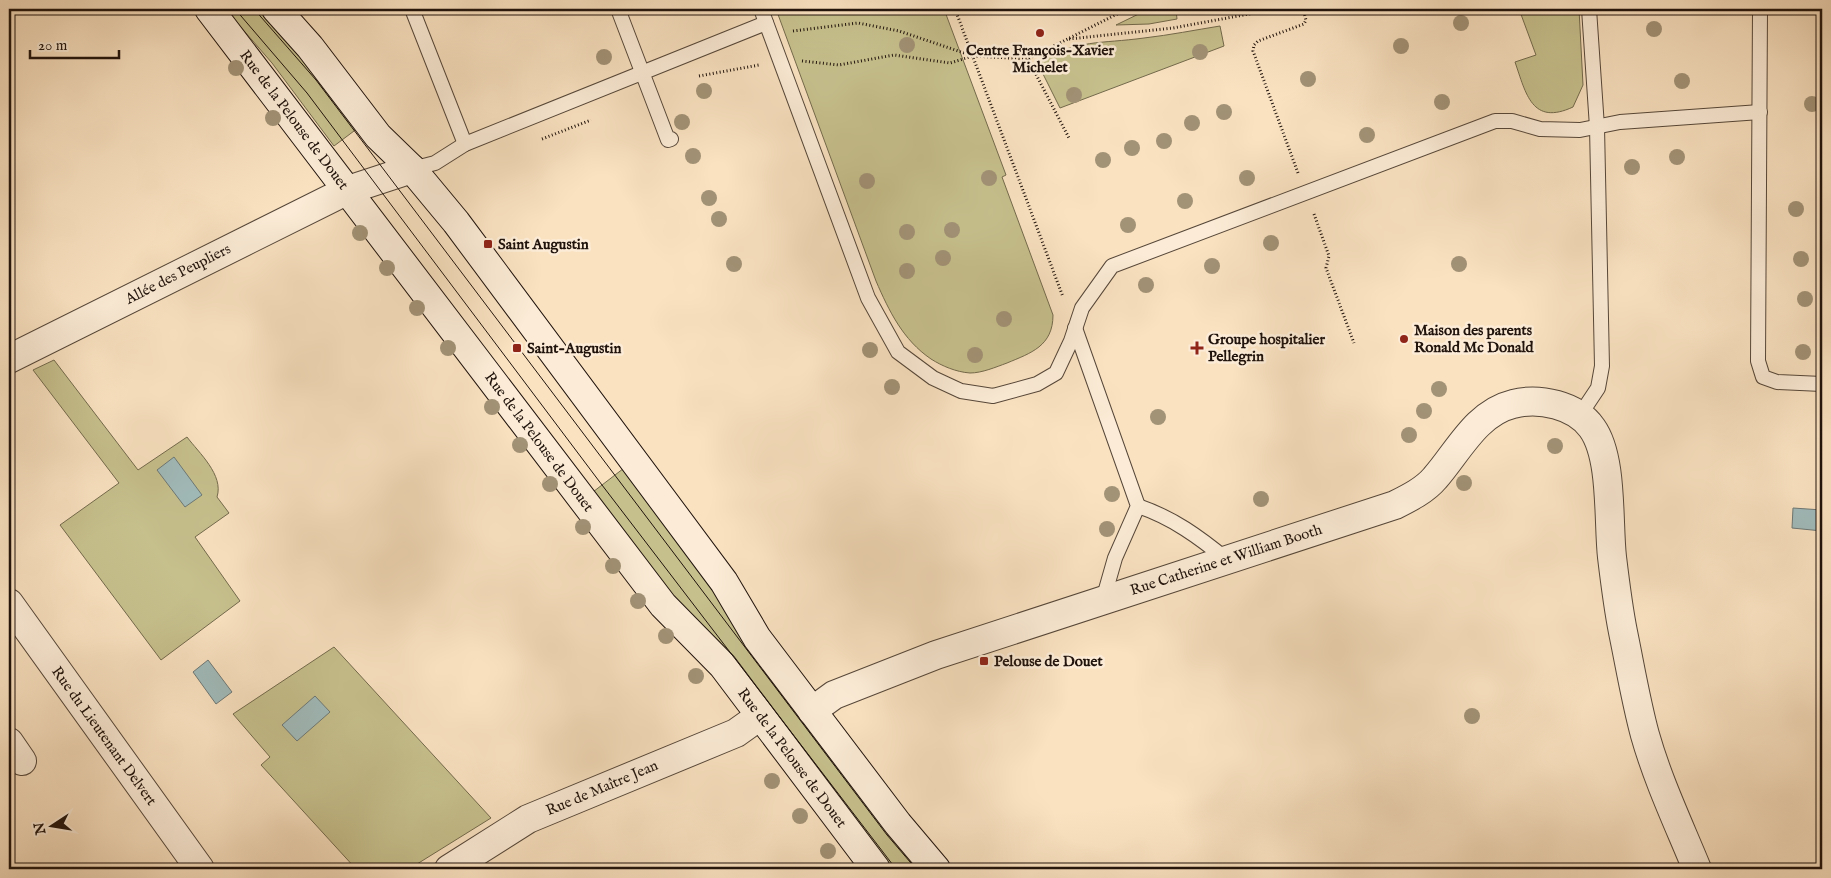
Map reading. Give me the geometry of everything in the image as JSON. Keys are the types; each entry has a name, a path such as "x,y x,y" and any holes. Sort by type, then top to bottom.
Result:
{"street":[{"name":"Rue de la Pelouse de Douet","path":"209,9 663,605 723,666 876,869"},
{"path":"276,9 310,47 378,136 412,169 456,222 724,582 757,638 936,869"},
{"name":"Allée des Peupliers","path":"9,359 348,190 412,169"},
{"name":"Rue Catherine et William Booth","path":"812,711 834,695 936,655 1395,505 1414,496 1434,480 1473,429 1494,412 1512,404 1531,401 1548,403 1580,415 1592,427 1601,444 1608,489 1612,556 1623,631 1645,735 1697,869"},
{"name":"Rue du Lieutenant Delvert","path":"9,603 200,869"},
{"name":"Rue de Maître Jean","path":"449,869 528,819 736,733 760,716"}],"lane":[{"path":"412,9 464,144"},
{"path":"618,9 668,140 671,139"},
{"path":"761,9 868,298 898,352 933,378 961,391 993,396 1037,384 1056,373 1082,308 1112,266 1496,121 1512,121 1540,130 1580,130 1620,122 1760,112"},
{"path":"1580,415 1596,393 1601,374 1597,127 1589,9"},
{"path":"1760,9 1758,360 1763,377 1777,382 1822,384"},
{"path":"412,169 435,162 464,144 767,26"},
{"path":"1075,328 1138,506 1115,558 1103,600"},
{"path":"1138,506 1165,516 1194,533 1227,560"}],"path":[{"path":"955,9 1075,328"},
{"path":"767,26 797,32 858,23 899,31 973,56 1028,59 1126,9"},
{"path":"1066,40 1173,28 1276,9"},
{"path":"1303,9 1306,20 1304,24 1258,41 1254,45 1253,51 1329,256 1326,268 1354,343"},
{"path":"693,77 779,60 838,65 894,55 950,63 973,56"},
{"path":"1028,59 1070,138"},
{"path":"537,141 596,118"}],"shaded area":[{"path":"225,9 265,9 362,125 334,146 272,63"},
{"path":"776,9 944,9 1006,175 1002,177 1053,315 1049,334 1039,347 1007,363 984,371 970,373 954,370 935,362 912,343 892,314 876,281"},
{"path":"1149,9 1186,9 1176,10 1177,19 1149,24 1116,25"},
{"path":"1519,9 1579,9 1583,85 1573,107 1559,112 1540,110 1527,95 1515,62 1536,55"},
{"path":"1220,26 1224,46 1060,108 1037,62 1065,49 1078,46 1154,37"},
{"path":"54,360 138,470 187,437 204,457 214,473 218,489 217,497 229,513 195,537 240,601 161,660 60,525 119,483 33,370"},
{"path":"628,465 926,869 886,869 589,495"},
{"path":"334,647 491,818 409,869 356,869 261,765 270,757 233,714"}],"water":[{"path":"174,457 202,495 185,507 157,470"},
{"path":"1793,508 1822,510 1822,531 1792,528"},
{"path":"208,660 232,692 216,704 193,672"},
{"path":"315,696 330,712 297,741 282,725"}],"tram line":[{"path":"235,9 307,93 602,485 896,869"},
{"path":"254,9 316,80 887,835 916,869"}],"place":[{"name":"Centre François-Xavier Michelet","path":"1040,33"},
{"name":"Saint Augustin","path":"488,244"},
{"name":"Maison des parents Ronald Mc Donald","path":"1404,339"},
{"name":"Saint-Augustin","path":"517,348"},
{"name":"Groupe hospitalier Pellegrin","path":"1197,348"},
{"name":"Pelouse de Douet","path":"984,661"}]}
